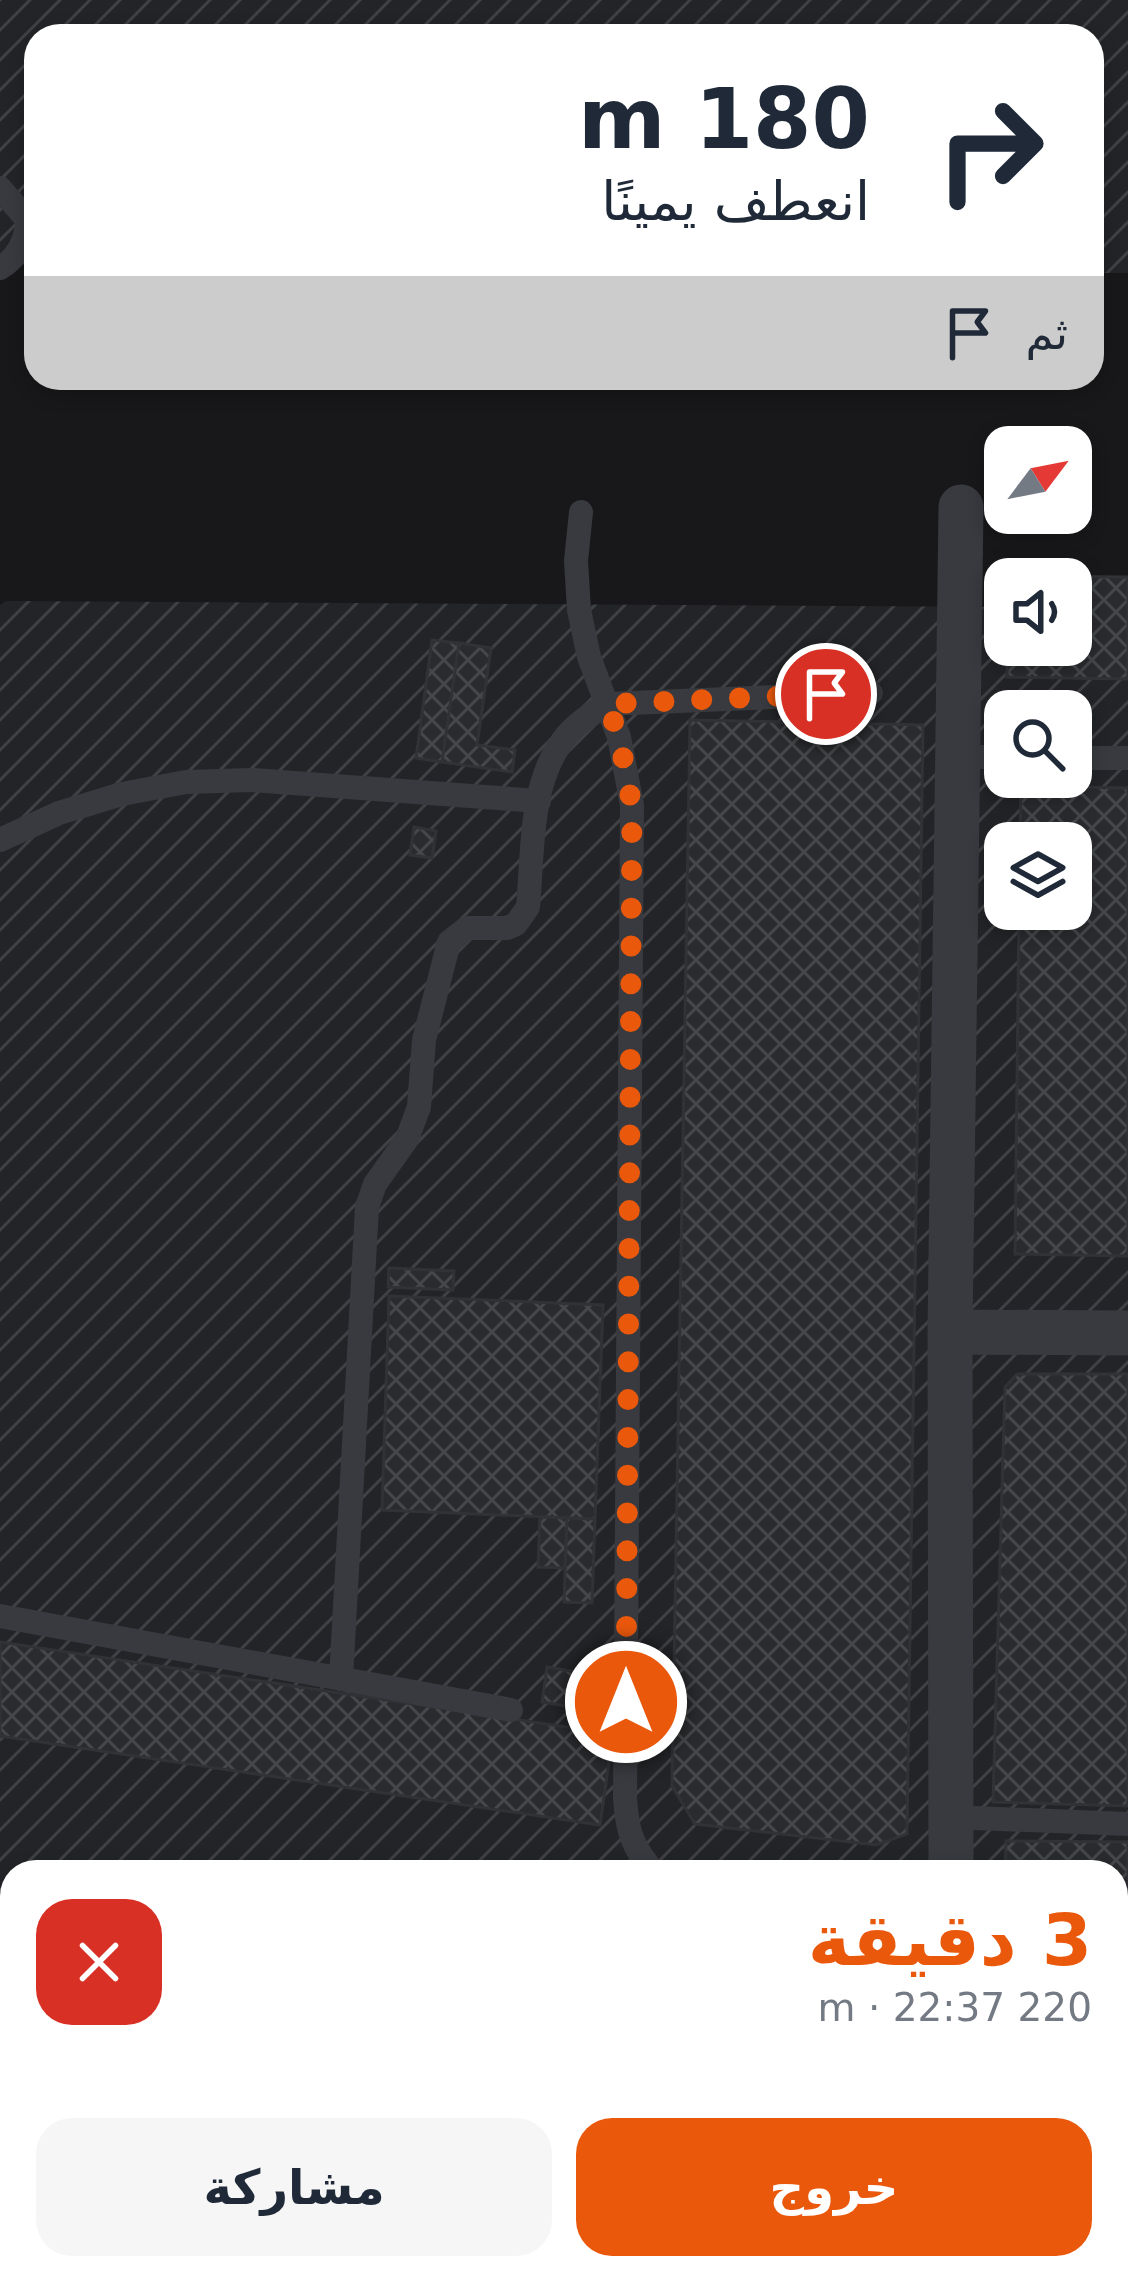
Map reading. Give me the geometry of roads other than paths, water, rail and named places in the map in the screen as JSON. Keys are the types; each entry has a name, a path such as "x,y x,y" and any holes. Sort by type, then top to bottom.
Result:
{"street":[{"path":"950,1860 950,1332 961,507"},
{"path":"950,1332 1128,1333"}],"lane":[{"path":"0,188 24,216"},
{"path":"0,268 24,241"},
{"path":"580,512 579,610 589,658 619,736 632,806 625,1798 627,1827 644,1860"},
{"path":"341,1679 367,1207 375,1184 407,1139 419,1107 424,1040 449,942 467,928 507,928 528,908 538,801 548,769 562,740 607,704 871,693"},
{"path":"958,757 984,757"},
{"path":"1092,758 1128,758"},
{"path":"0,840 80,806 186,782 252,780 538,801"},
{"path":"0,1616 512,1710"},
{"path":"950,1817 1128,1824"}]}
